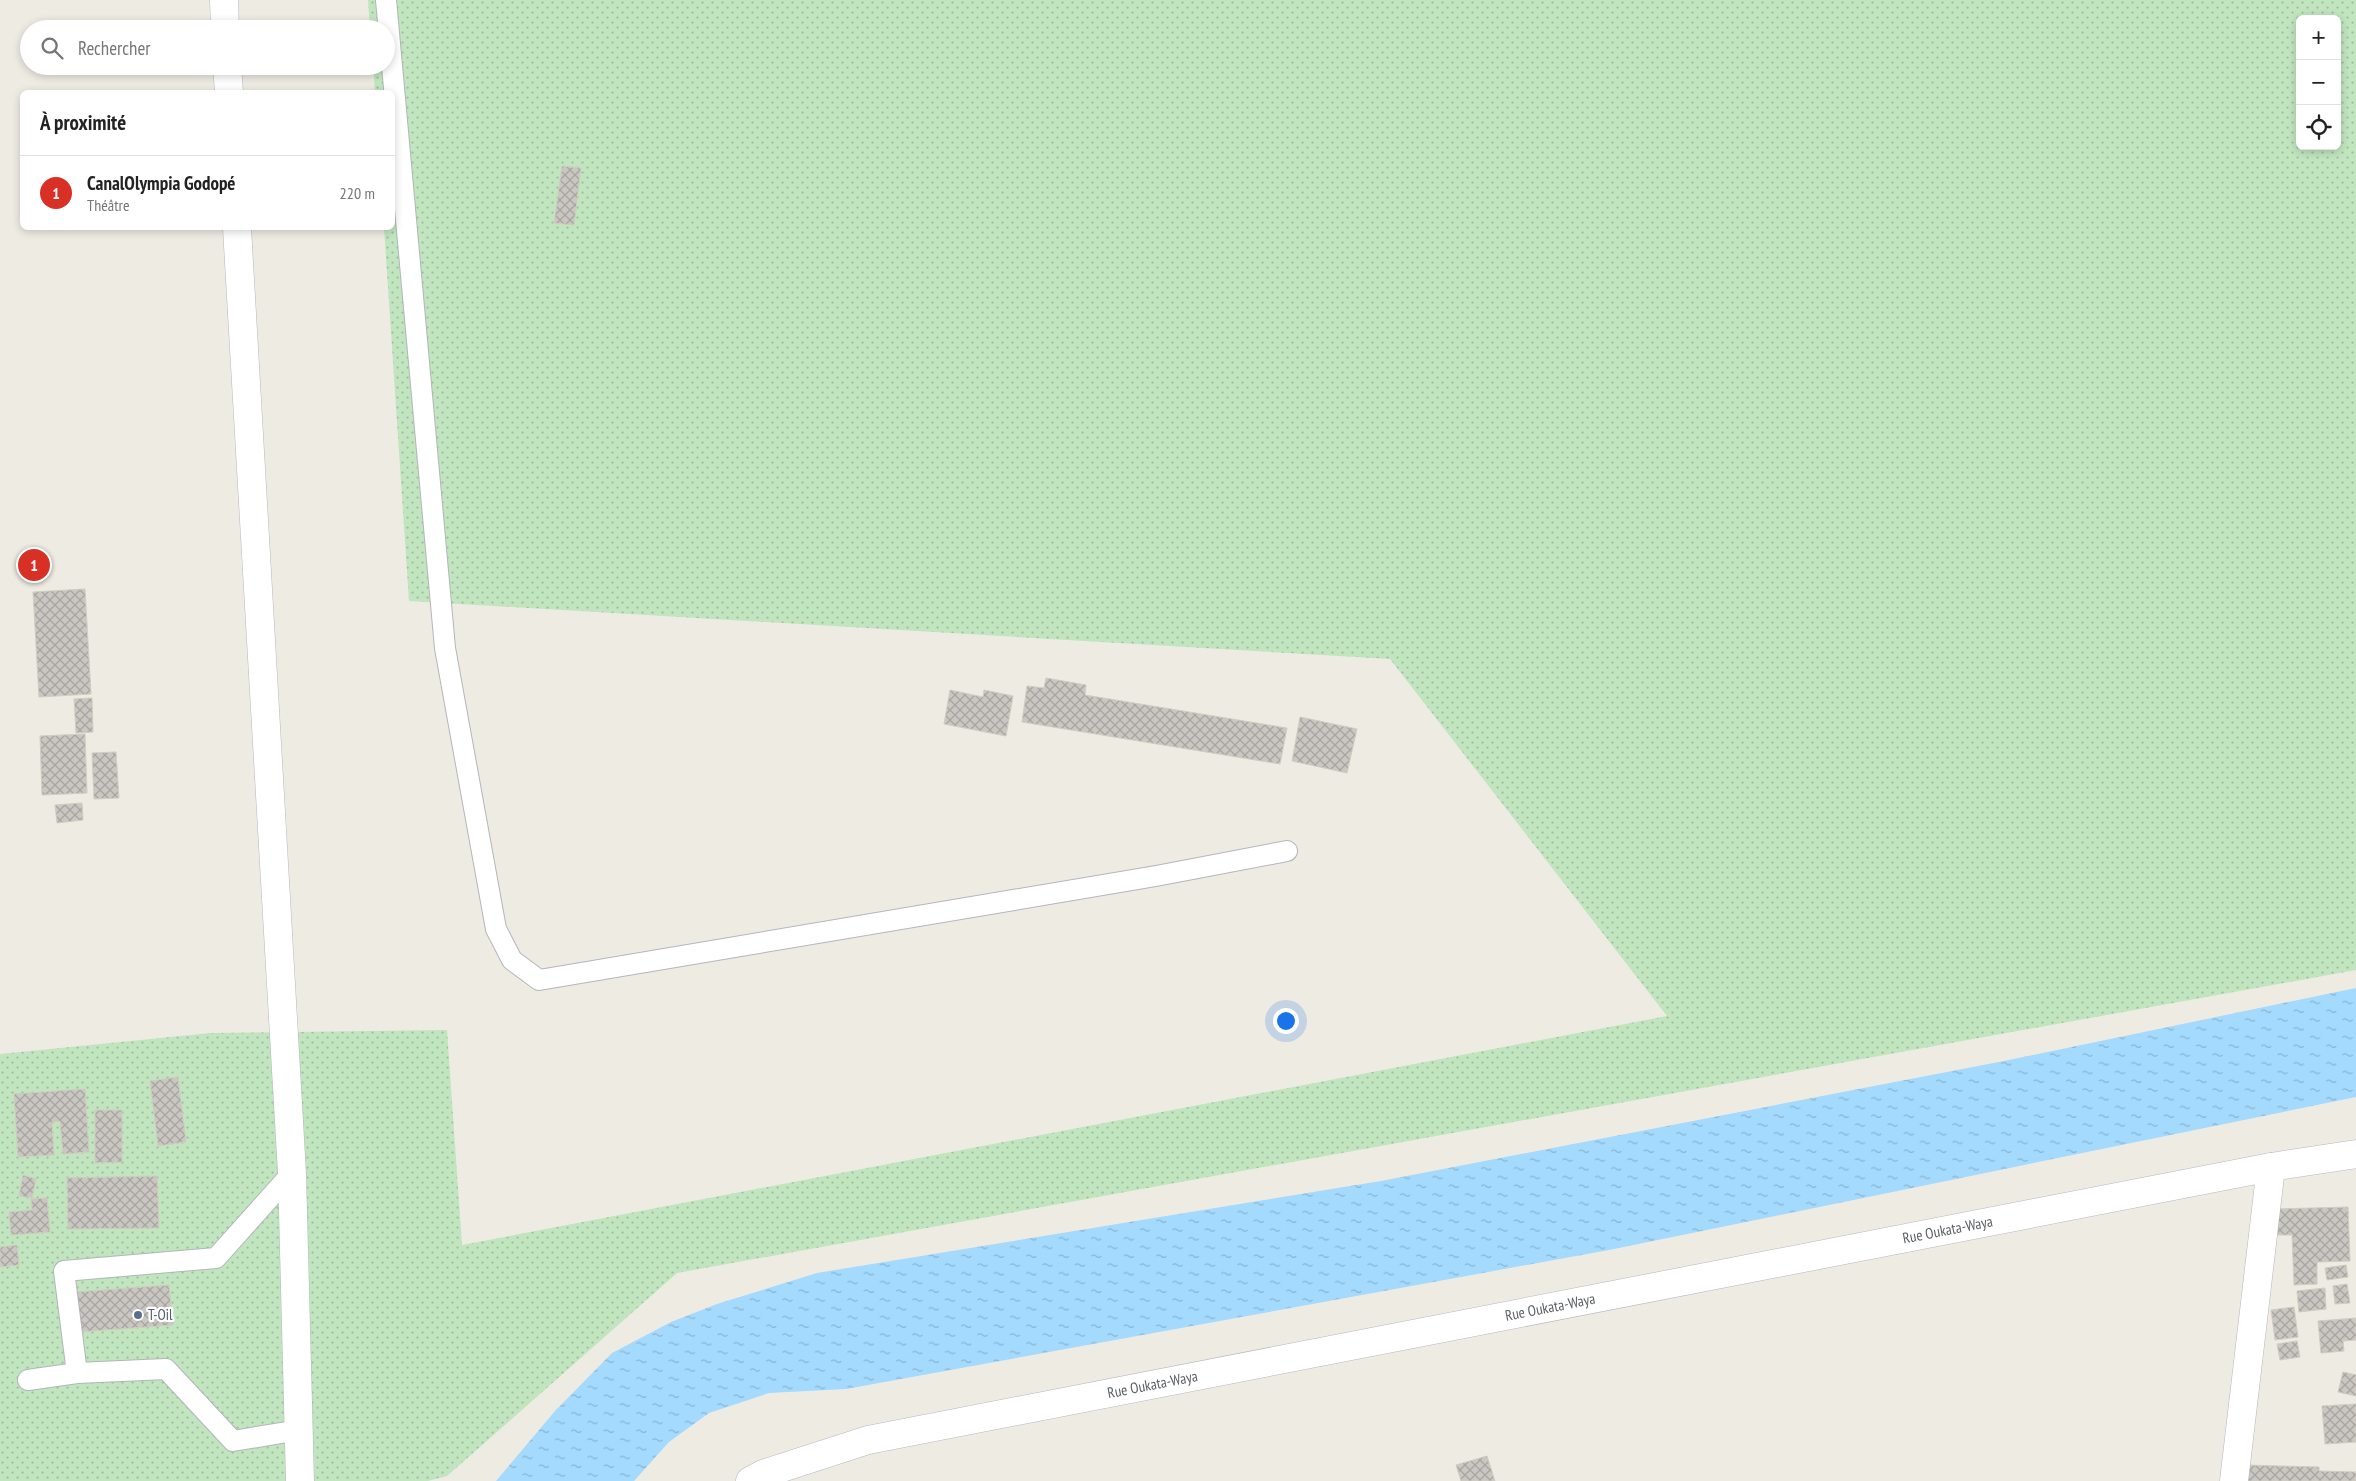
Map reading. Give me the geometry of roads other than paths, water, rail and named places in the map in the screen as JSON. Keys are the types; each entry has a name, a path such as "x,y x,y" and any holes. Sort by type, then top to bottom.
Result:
{"street":[{"path":"224,0 225,20"},
{"path":"228,75 229,90"},
{"path":"237,230 292,1173 300,1481"},
{"name":"Rue Oukata-Waya","path":"750,1481 762,1474 868,1440 2271,1167 2356,1154"},
{"path":"2234,1481 2271,1167"}],"lane":[{"path":"386,0 388,20"},
{"path":"393,75 394,90"},
{"path":"395,99 445,648 496,929 512,960 539,980 1146,877 1287,851"},
{"path":"77,1373 64,1272 216,1258 292,1173"},
{"path":"28,1380 77,1373 166,1369 233,1441 299,1430"}],"water":[{"path":"2356,988 2356,1097 1609,1250 846,1389 769,1393 709,1413 669,1442 634,1481 496,1481 555,1411 612,1353 671,1322 717,1304 817,1273 1381,1181 2004,1061"}],"place":[{"name":"CanalOlympia Godopé","path":"34,565"},
{"name":"T-Oil","path":"138,1315"}]}
